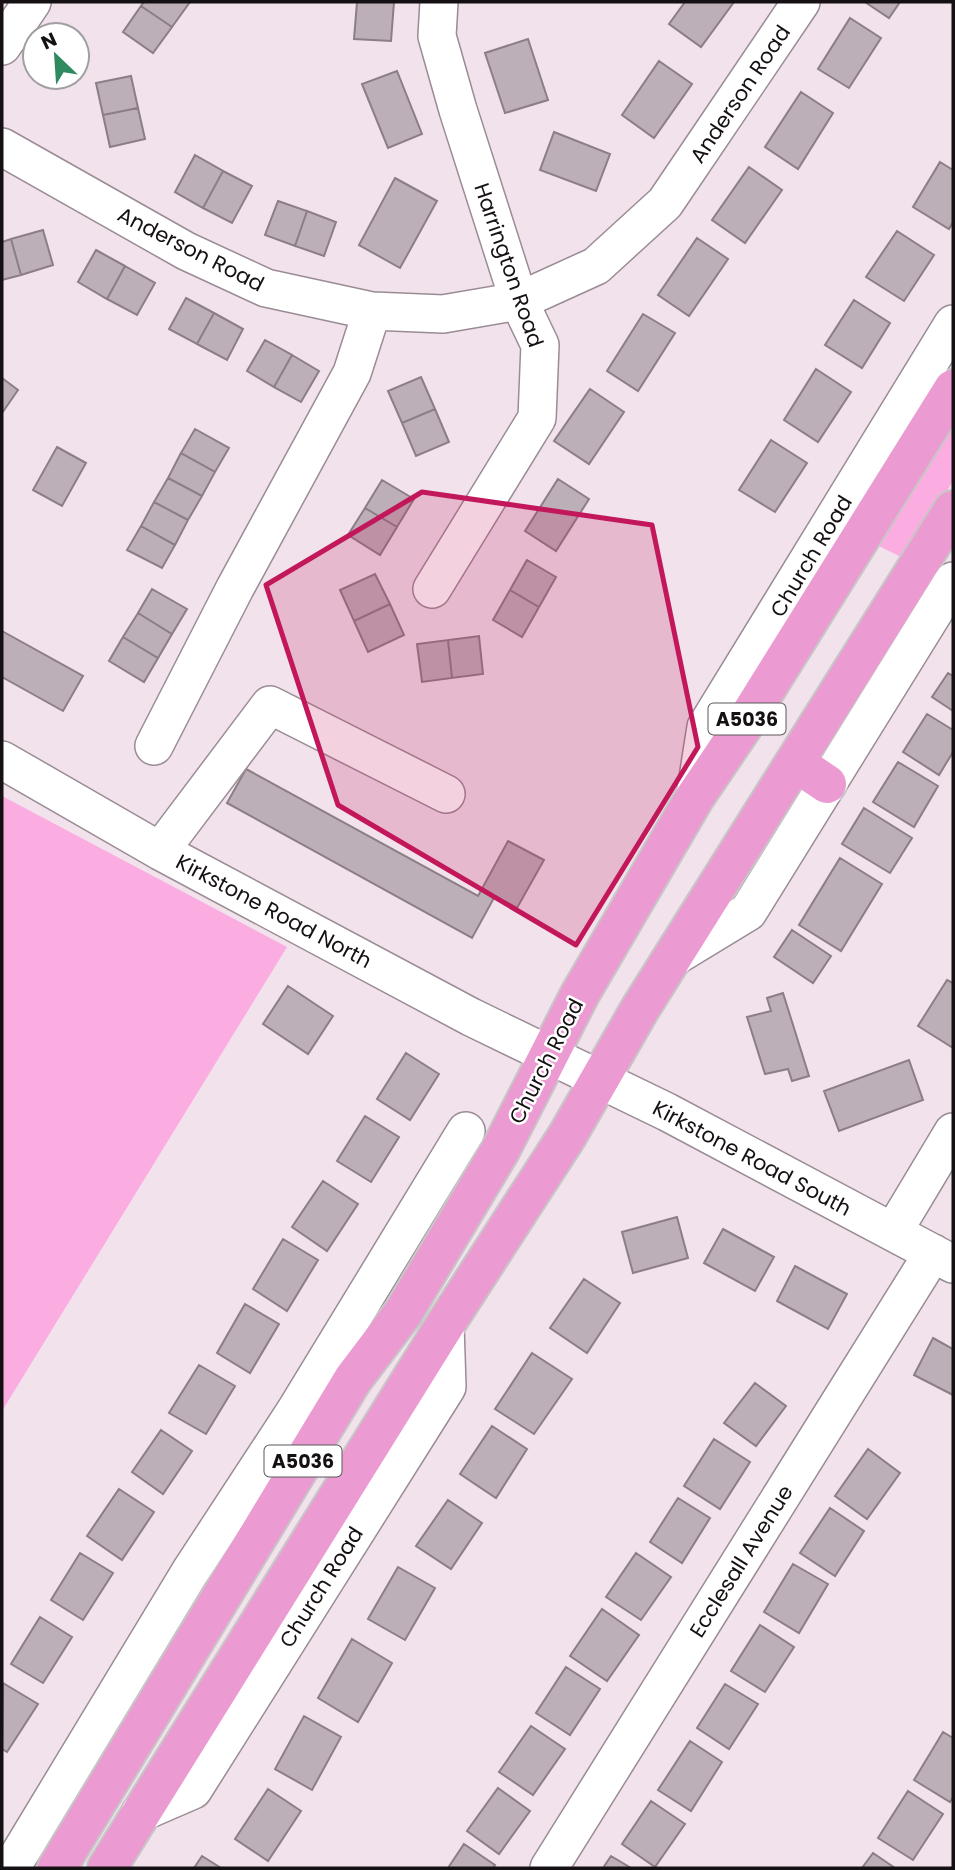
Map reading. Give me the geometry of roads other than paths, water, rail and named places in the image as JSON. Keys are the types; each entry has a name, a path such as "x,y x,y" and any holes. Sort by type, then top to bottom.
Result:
{"highway":[{"name":"Church Road","path":"57,1868 310,1418 353,1379 403,1313 501,1149 611,939 695,796 750,715 953,389"},
{"name":"Church Road","path":"107,1868 445,1325 567,1136 674,957 953,510"},
{"path":"796,763 827,784"}],"street":[{"path":"2,47 32,2"},
{"name":"Harrington Road","path":"432,589 537,418 540,345 519,300 437,36 439,2"},
{"name":"Anderson Road","path":"2,147 186,251 266,288 372,311 443,314 519,300 596,265 665,203 801,2"},
{"path":"154,746 241,576 352,373 372,311"},
{"name":"Church Road","path":"695,796 706,727 953,324"},
{"name":"Church Road","path":"674,957 748,912 953,581"},
{"path":"160,851 270,705 446,794"},
{"name":"Kirkstone Road North","path":"2,760 160,851 471,1017 550,1054"},
{"name":"Kirkstone Road South","path":"550,1054 943,1259"},
{"name":"Church Road","path":"11,1868 190,1572 310,1418 426,1197 466,1131"},
{"path":"893,1232 953,1132"},
{"path":"426,1197 461,1215"},
{"name":"Ecclesall Avenue","path":"549,1868 943,1259"}]}
